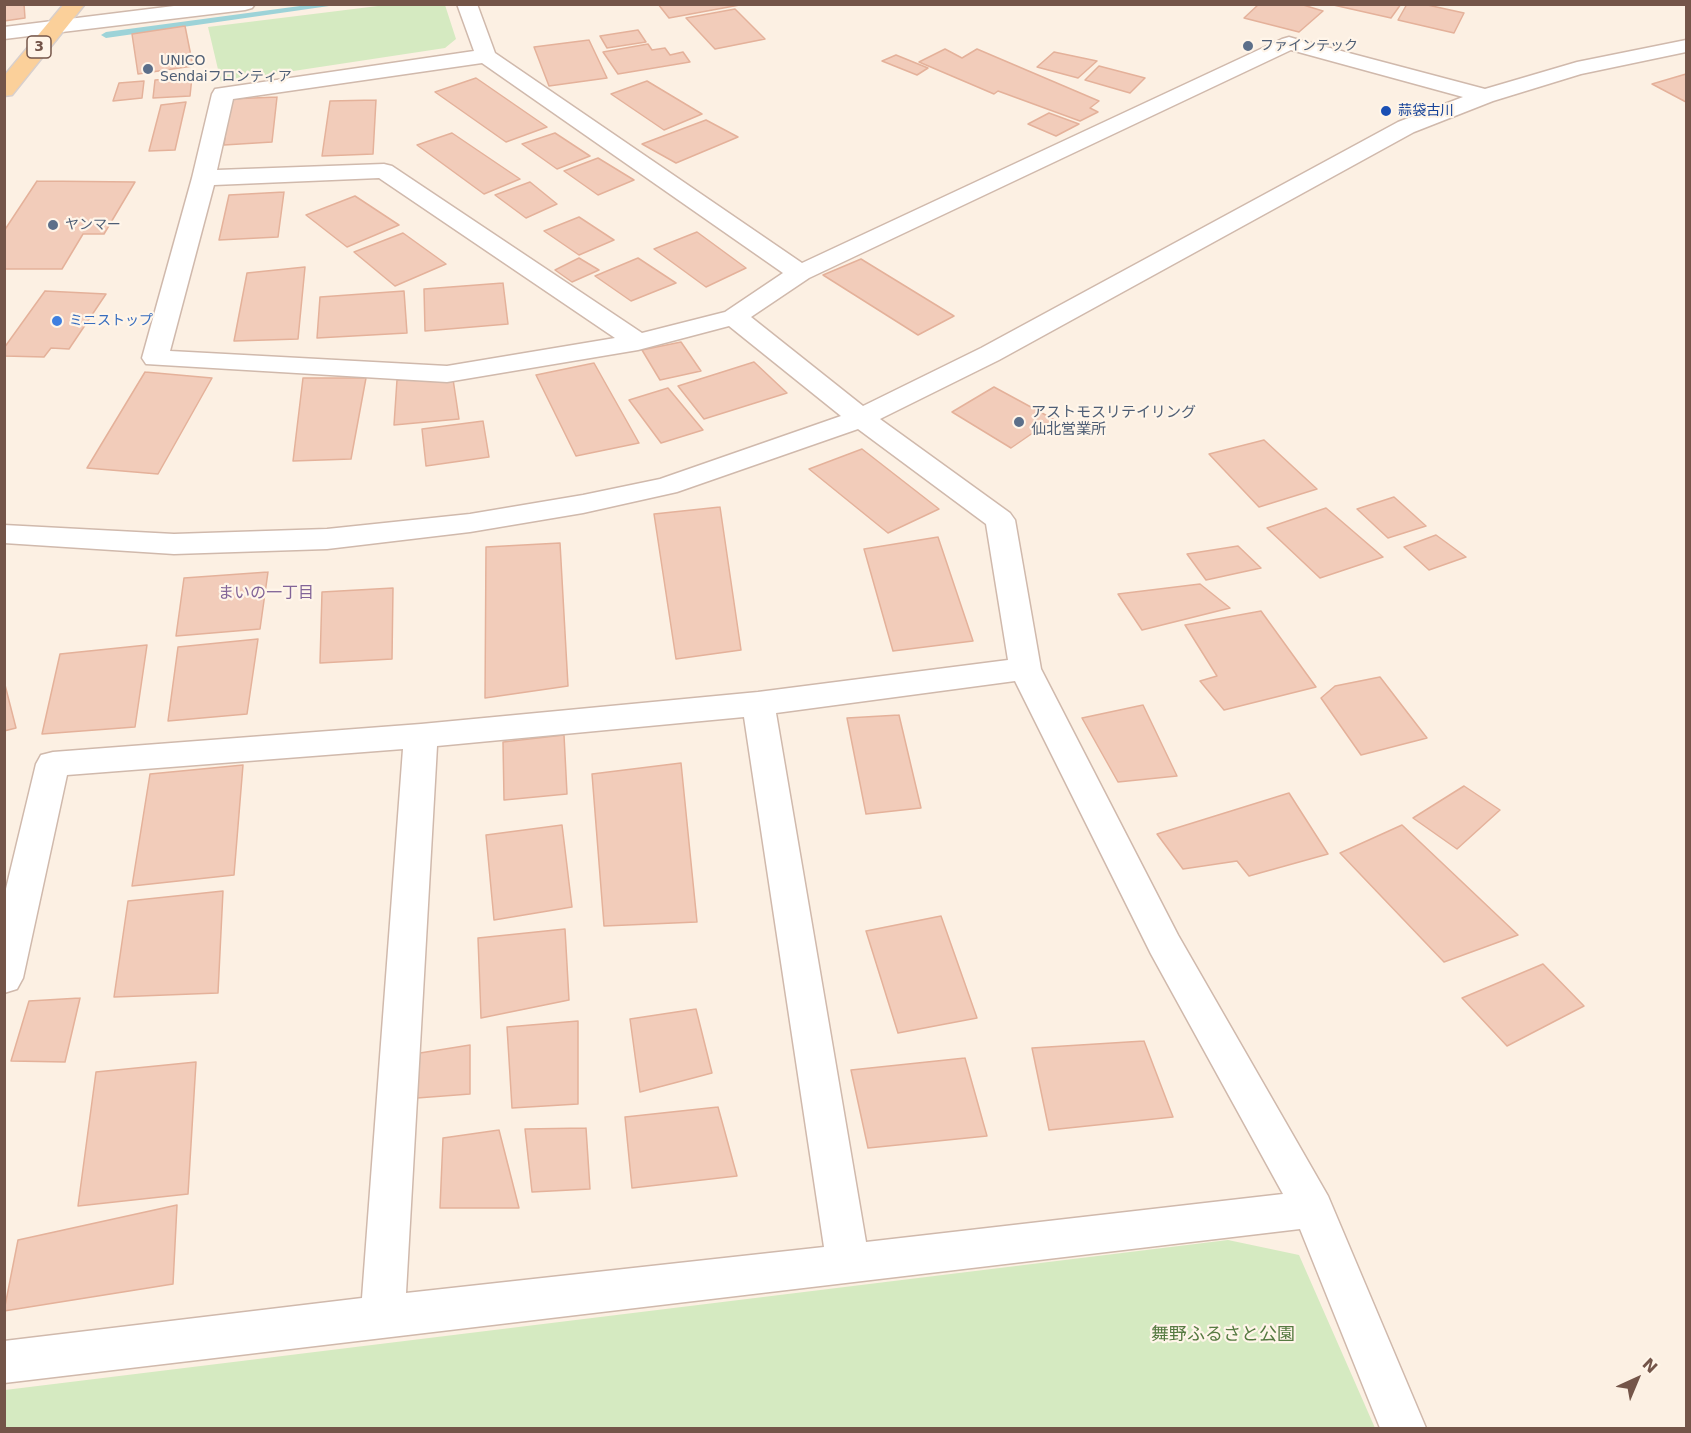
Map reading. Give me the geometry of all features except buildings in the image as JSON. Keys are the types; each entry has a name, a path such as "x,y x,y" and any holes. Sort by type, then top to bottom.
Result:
{"main road":[{"name":"3","path":"4,90 75,4"}],"street":[{"path":"4,33 245,4"},
{"path":"467,4 486,56 800,273"},
{"path":"486,56 223,94 204,178 155,358 447,374 638,342 734,317 800,273 1289,43 1485,96"},
{"path":"4,534 174,544 327,539 470,523 583,504 667,486 861,418 990,354 1406,127 1485,96 1577,68 1686,46"},
{"path":"204,178 384,171 638,342"},
{"path":"734,317 861,418 1000,520 1025,669 1164,944 1313,1209 1403,1428"},
{"path":"4,978 53,764 421,736 758,704 1025,669"},
{"path":"758,704 849,1264"},
{"path":"383,1316 421,736"},
{"path":"4,1362 1313,1209"}],"green space":[{"path":"386,5 445,5 456,39 445,48 221,82 208,27"},
{"name":"舞野ふるさと公園","path":"1228,1240 1299,1255 1375,1428 5,1428 5,1390"}],"waterway":[{"path":"106,35 339,4"}],"place":[{"name":"ファインテック","path":"1248,46"},
{"name":"UNICO Sendaiフロンティア","path":"148,69"},
{"name":"蒜袋古川","path":"1386,111"},
{"name":"ヤンマー","path":"53,225"},
{"name":"ミニストップ","path":"57,321"},
{"name":"アストモスリテイリング 仙北営業所","path":"1019,422"}],"district":[{"name":"まいの一丁目","path":"266,594"}]}
